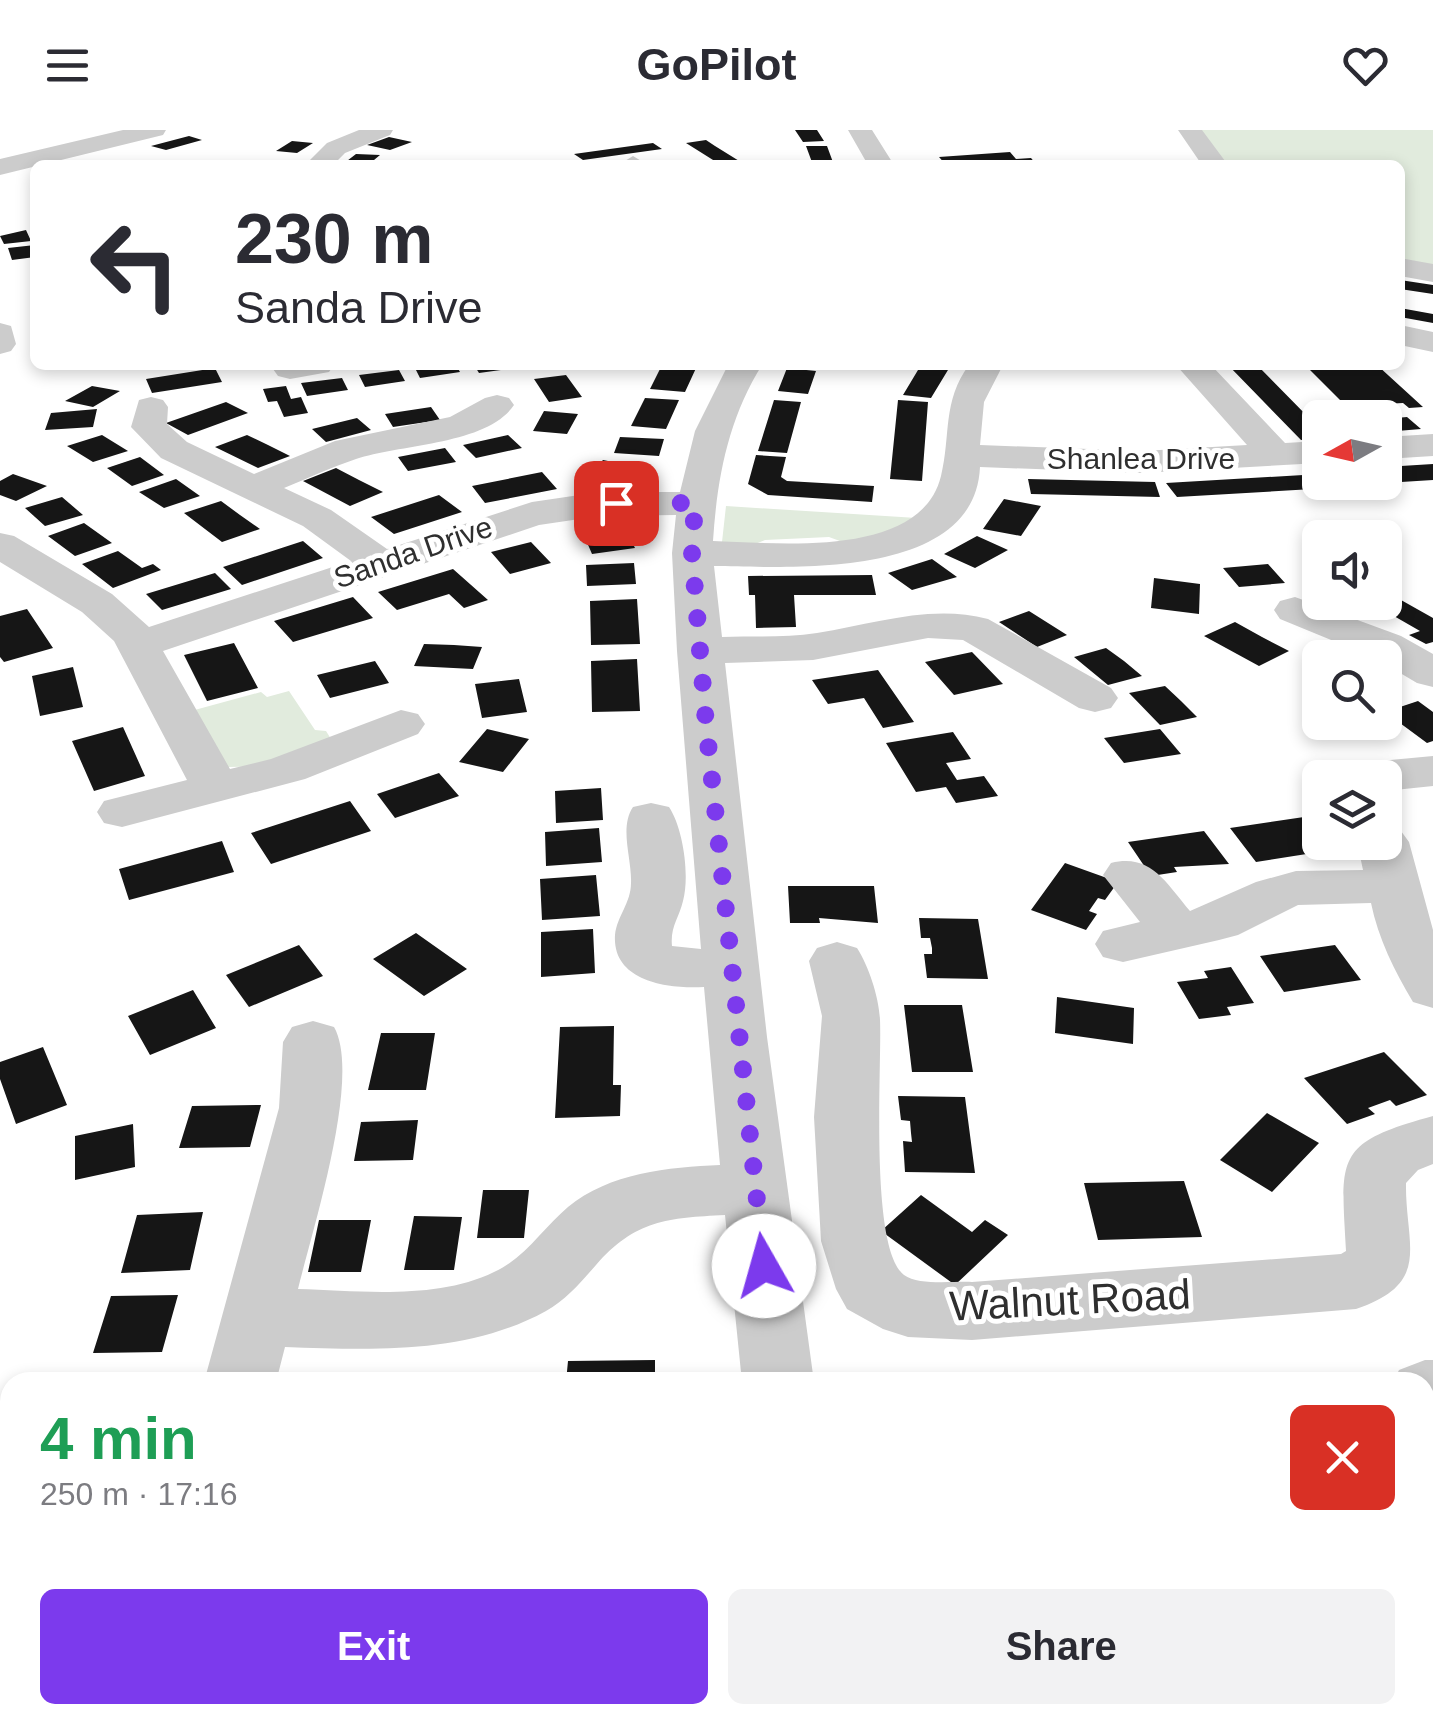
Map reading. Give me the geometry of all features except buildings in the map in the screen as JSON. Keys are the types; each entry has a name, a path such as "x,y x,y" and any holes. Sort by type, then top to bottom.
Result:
{"street":[{"path":"2,166 154,130"},
{"path":"323,160 336,148 381,130"},
{"path":"860,130 878,160"},
{"path":"1190,130 1211,160"},
{"path":"2,166 30,180"},
{"path":"1405,269 1433,272"},
{"path":"0,333 0,344"},
{"path":"1405,337 1433,342"},
{"path":"742,370 720,414 694,528 700,651 754,1188 777,1372"},
{"name":"Sanda Drive","path":"139,645 546,510 600,504 694,528 834,553 903,538 948,512 959,490 966,398 983,370"},
{"path":"1197,370 1276,455"},
{"path":"252,488 348,449 460,425 497,405"},
{"path":"152,408 150,426 174,450 318,518 381,563"},
{"path":"1402,447 1433,445"},
{"name":"Shanlea Drive","path":"962,456 1142,462 1302,453"},
{"path":"0,545 96,604 139,645 215,787"},
{"path":"1295,610 1385,645 1433,673"},
{"path":"700,651 813,646 928,626 973,628 1095,698"},
{"path":"122,812 288,769 401,724"},
{"path":"1402,772 1433,771"},
{"path":"651,818 657,897 643,930 643,950 652,962 669,969 731,966"},
{"path":"1123,944 1218,922 1275,894 1386,864 1403,924 1433,988"},
{"path":"1130,875 1178,932"},
{"name":"Walnut Road","path":"837,961 851,1016 845,1117 855,1242 871,1289 908,1308 972,1311 1356,1280 1374,1267 1380,1254 1371,1186 1378,1162 1402,1148 1433,1140"},
{"path":"243,1372 310,1108 314,1042"},
{"path":"259,1317 384,1320 452,1313 491,1304 522,1291 550,1270 593,1224 626,1205 660,1197 754,1188"}],"green space":[{"path":"1198,130 1433,130 1433,275 1405,272 1405,160 1218,160"},
{"path":"726,506 917,518 848,544 829,537 765,540 747,547 722,542"},
{"path":"289,691 315,730 326,731 331,739 274,766 227,767 191,711 261,692 267,697"}],"route":[{"path":"616,503 695,503 692,553 706,724 764,1266"}]}
